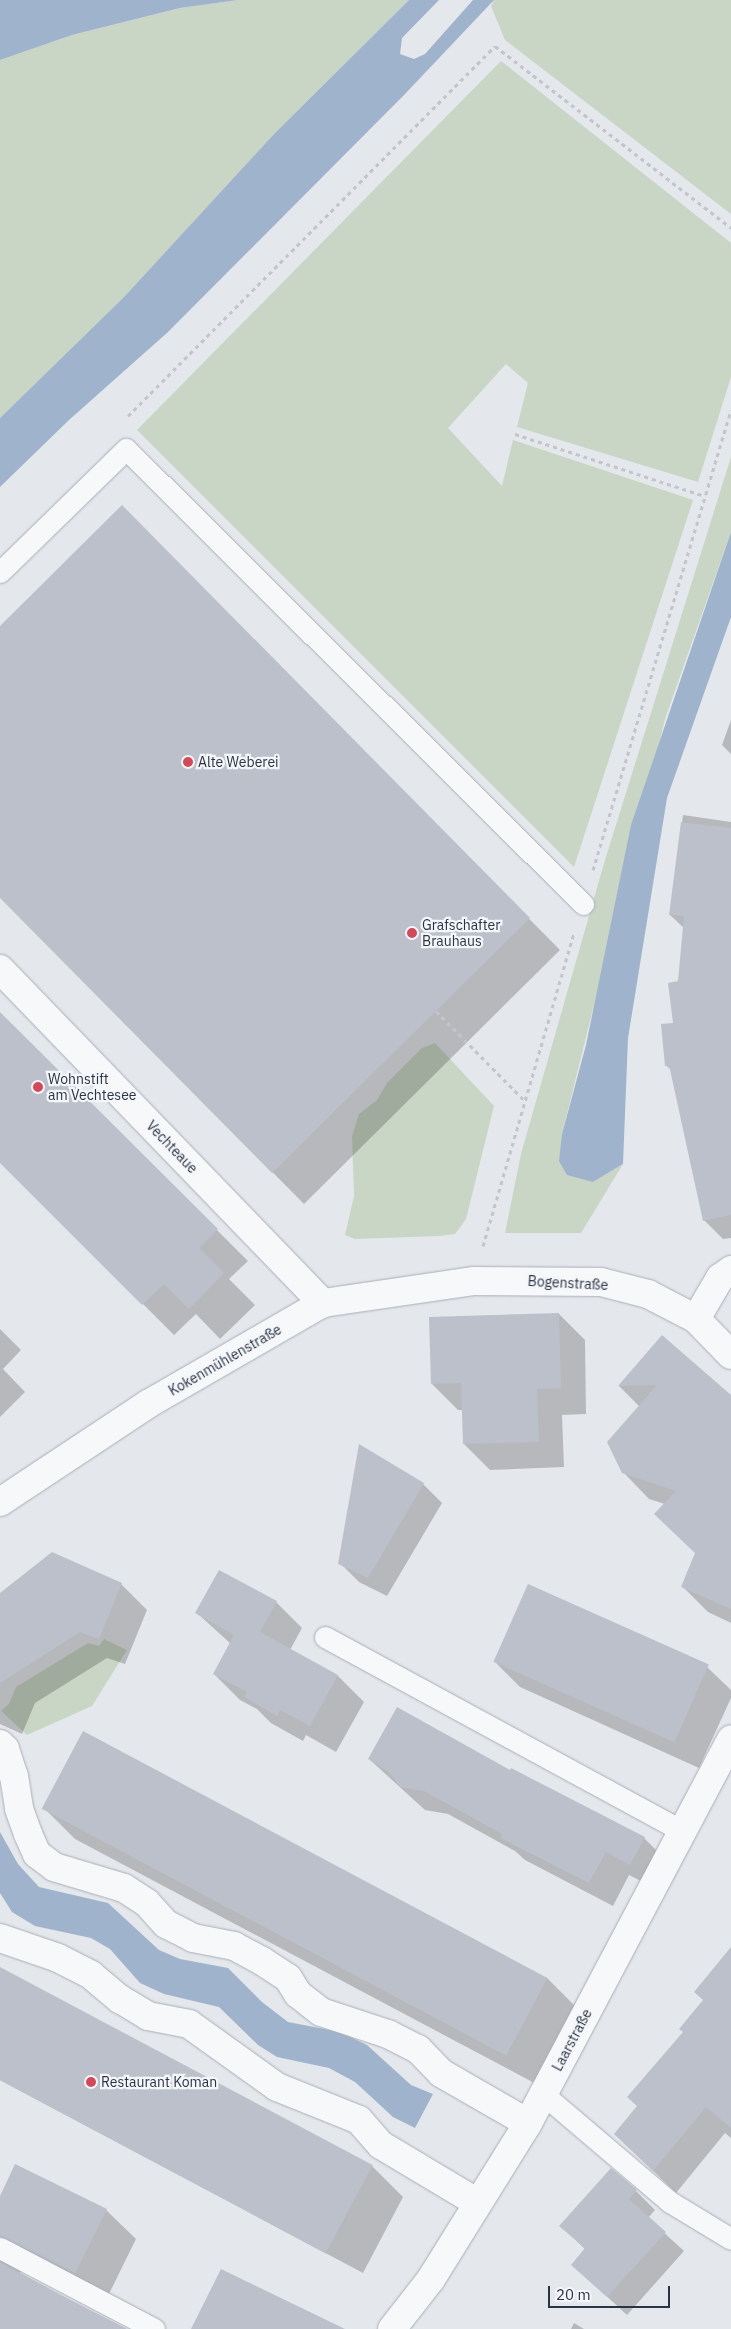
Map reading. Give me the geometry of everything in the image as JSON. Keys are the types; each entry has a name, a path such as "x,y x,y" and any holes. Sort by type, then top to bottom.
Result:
{"street":[{"name":"Vechteaue","path":"0,969 323,1303"},
{"path":"696,1320 720,1278 731,1270"},
{"name":"Kokenmühlenstraße","path":"0,1502 148,1404 323,1303 474,1281"},
{"name":"Bogenstraße","path":"474,1281 601,1282 648,1294 696,1320 731,1355"},
{"name":"Laarstraße","path":"392,2329 432,2279 528,2123 731,1739"},
{"path":"0,1744 5,1749 14,1776 19,1809 28,1834 37,1854 54,1867 124,1888 147,1903 166,1924 193,1938 234,1946 262,1961 288,1978 298,1994 321,2012 388,2034 418,2049 441,2073 528,2123"},
{"path":"0,1938 58,1958 92,1975 120,1999 148,2016 189,2024 277,2087 359,2120 381,2145 478,2203"}],"lane":[{"path":"0,572 126,449 583,904"},
{"path":"325,1637 683,1831"},
{"path":"544,2094 670,2202 731,2239"},
{"path":"0,2248 154,2329"}],"path":[{"path":"126,449 119,425 495,46 731,228"},
{"path":"515,434 705,496 731,410"},
{"path":"436,1011 525,1101"}],"green space":[{"path":"238,0 409,0 274,134 124,297 0,418 0,60 72,35 180,8"},
{"path":"494,0 731,0 731,214 505,40 491,6"},
{"path":"501,61 731,243 731,377 698,482 517,427 528,383 506,364 448,428 502,486 513,440 693,500 574,867 137,430"},
{"path":"731,457 731,532 665,719 562,1134 593,1182 623,1164 581,1233 505,1233 521,1154 605,860"},
{"path":"435,1043 494,1106 466,1219 455,1234 355,1239 345,1235 354,1196 352,1136 359,1114 377,1100 387,1083 422,1048"},
{"path":"104,1639 127,1650 92,1706 27,1735 1,1711 9,1704 16,1687 88,1643 99,1646"}],"water":[{"path":"0,0 238,0 180,8 72,35 0,60"},
{"path":"409,0 439,0 402,38 400,54 414,59 425,54 473,0 494,0 405,94 168,332 69,420 0,487 0,418 124,297 274,134"},
{"path":"731,532 731,617 667,798 628,1038 623,1164 593,1182 567,1175 559,1161 562,1134 586,1045 631,825"},
{"path":"0,1832 18,1864 39,1887 108,1903 159,1950 180,1959 228,1968 262,2002 288,2022 340,2032 367,2045 411,2085 433,2094 415,2128 393,2117 355,2082 329,2068 277,2057 258,2045 219,2007 164,1994 140,1983 110,1949 91,1938 35,1926 12,1912 0,1893"}],"building":[{"name":"Alte Weberei","path":"122,505 530,918 272,1173 0,898 0,626"},
{"path":"681,822 731,828 731,1215 703,1221 669,1065 665,1066 661,1024 673,1023 668,983 678,981 684,916 669,915"},
{"name":"Wohnstift am Vechtesee","path":"0,1012 218,1229 199,1248 224,1273 189,1309 164,1284 142,1305 0,1163"},
{"path":"559,1313 561,1388 537,1389 539,1442 463,1444 461,1383 431,1384 429,1317"},
{"path":"662,1335 731,1395 731,1609 681,1587 695,1553 654,1514 676,1491 622,1473 607,1442 657,1385 618,1386"},
{"path":"359,1444 424,1483 368,1578 338,1564"},
{"path":"52,1552 122,1583 99,1639 80,1632 0,1683 0,1593"},
{"path":"219,1570 277,1601 260,1632 338,1675 310,1726 280,1710 277,1716 244,1697 247,1692 213,1674 234,1635 195,1613"},
{"path":"528,1584 709,1665 674,1742 493,1662"},
{"path":"397,1707 510,1770 511,1768 645,1837 630,1865 606,1852 589,1883 500,1838 502,1834 424,1791 400,1787 389,1772 368,1759"},
{"path":"83,1731 547,1978 506,2056 42,1809"},
{"path":"731,1947 731,2128 706,2107 653,2171 614,2134 637,2106 627,2097 683,2032 679,2029 703,2000 694,1992"},
{"path":"0,1967 373,2165 326,2253 0,2080"},
{"path":"15,2164 107,2209 75,2273 0,2236 0,2196"},
{"path":"611,2168 637,2190 629,2199 666,2232 607,2297 571,2265 585,2248 559,2226"},
{"path":"0,2262 63,2296 127,2329 0,2329"},
{"path":"221,2269 345,2329 191,2329"}],"place":[{"name":"Alte Weberei","path":"188,762"},
{"name":"Grafschafter Brauhaus","path":"412,933"},
{"name":"Wohnstift am Vechtesee","path":"38,1087"},
{"name":"Restaurant Koman","path":"91,2082"}]}
